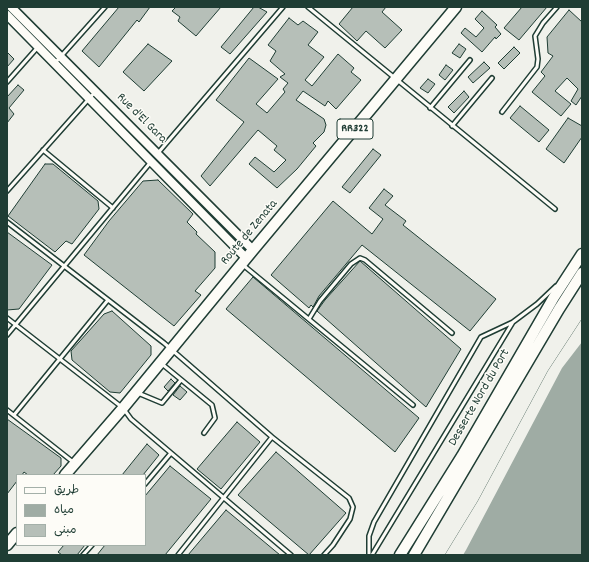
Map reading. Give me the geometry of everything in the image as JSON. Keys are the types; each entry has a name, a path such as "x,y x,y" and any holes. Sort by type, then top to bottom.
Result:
{"main road":[{"name":"Route de Zenata","path":"66,474 137,392 247,257 456,7"},
{"name":"Desserte Nord du Port","path":"400,555 462,456 567,276 582,254"},
{"name":"Desserte Nord du Port","path":"414,555 559,309 582,273"},
{"path":"7,545 16,534"}],"street":[{"name":"Rue d'El Gara","path":"11,7 41,43 55,63 247,257"},
{"name":"Rue d'El Gara","path":"7,15 41,43 61,57 158,153 247,257"}],"lane":[{"path":"55,63 105,7"},
{"path":"158,153 283,7"},
{"path":"308,7 555,209"},
{"path":"502,112 537,67 538,59 535,36 543,23 557,7"},
{"path":"7,82 41,43"},
{"path":"430,108 470,60"},
{"path":"452,126 492,78"},
{"path":"7,191 96,91"},
{"path":"43,150 113,208"},
{"path":"7,336 151,161"},
{"path":"7,222 172,350 272,437 349,498 352,502 353,511 344,529 324,555"},
{"path":"247,257 309,319 413,405"},
{"path":"309,319 320,301 351,264 360,258 365,260 452,333"},
{"path":"368,555 369,536 374,522 481,337 513,322 537,304 567,276"},
{"path":"14,415 108,300"},
{"path":"7,318 123,408 131,419 291,555"},
{"path":"372,555 513,322"},
{"path":"161,363 212,404 215,418 204,433"},
{"path":"137,392 162,403 181,380"},
{"path":"7,410 74,463"},
{"path":"178,555 272,437"},
{"path":"146,483 171,453"},
{"path":"83,555 91,546"}],"water":[{"path":"582,319 582,555 445,555 478,501 548,371"}],"pier":[{"path":"582,319 582,342 562,368 466,550 463,555 445,555 478,501 548,371"}],"building":[{"path":"119,7 150,7 139,22 137,20 99,67 82,51"},
{"path":"176,7 221,7 196,36 178,21 180,17 172,11"},
{"path":"254,7 258,7 267,12 230,54 221,47"},
{"path":"353,7 386,7 382,12 402,30 385,48 366,31 357,41 339,24"},
{"path":"522,7 547,7 519,40 504,28"},
{"path":"569,10 582,22 582,96 576,105 571,101 578,89 567,78 555,91 571,104 561,116 532,92 545,76 541,72 553,56 548,53 547,37"},
{"path":"482,11 497,25 495,27 501,34 496,39 495,37 482,52 461,33 465,28 476,37 484,28 475,19"},
{"path":"289,18 298,25 303,21 318,32 308,45 324,57 305,80 312,86 338,54 354,68 351,72 361,80 336,109 328,101 325,106 303,91 296,100 324,119 326,125 324,132 313,143 316,146 297,169 277,188 249,164 255,157 274,172 286,160 274,150 277,146 258,130 210,186 201,176 244,122 216,100 249,58 278,79 256,104 267,113 285,92 283,89 288,83 280,77 285,74 270,61 276,51 268,45"},
{"path":"148,44 172,61 144,91 123,72"},
{"path":"459,44 466,49 460,58 452,53"},
{"path":"514,47 520,53 504,69 498,63"},
{"path":"7,52 14,59 7,67"},
{"path":"484,62 490,68 473,83 468,77"},
{"path":"446,65 453,70 445,80 439,75"},
{"path":"428,79 435,84 428,93 420,88"},
{"path":"18,85 24,90 9,108 14,114 7,123 7,97"},
{"path":"464,91 469,97 454,113 448,107"},
{"path":"520,106 549,130 539,142 510,118"},
{"path":"568,118 582,126 582,137 564,163 546,149"},
{"path":"373,149 381,155 350,193 342,187"},
{"path":"45,164 53,164 98,201 99,209 72,244 66,241 55,252 8,216"},
{"path":"158,180 193,214 187,222 197,232 196,234 215,252 215,268 195,291 201,295 174,326 84,255 109,221 143,181"},
{"path":"384,189 393,196 385,205 406,221 403,225 496,299 470,331 362,245 319,296 313,307 311,305 309,308 271,275 333,201 372,234 383,219 369,208"},
{"path":"7,232 52,265 19,309 7,310"},
{"path":"360,261 461,349 426,407 317,311"},
{"path":"253,277 419,418 395,452 226,309"},
{"path":"112,311 151,346 151,355 120,393 110,392 72,360 71,351 104,314"},
{"path":"171,379 175,383 168,391 164,387"},
{"path":"180,386 187,392 180,400 173,395"},
{"path":"7,419 61,458 61,466 54,474 27,474 24,472 23,474 16,474 16,482 7,494"},
{"path":"237,422 260,442 221,489 197,469"},
{"path":"147,444 159,455 144,474 123,474"},
{"path":"276,452 346,513 309,555 238,495"},
{"path":"170,466 211,499 165,555 97,555 104,546 146,546 146,495"},
{"path":"226,510 280,555 188,555"},
{"path":"63,546 84,546 77,555 62,555 58,552"}]}
